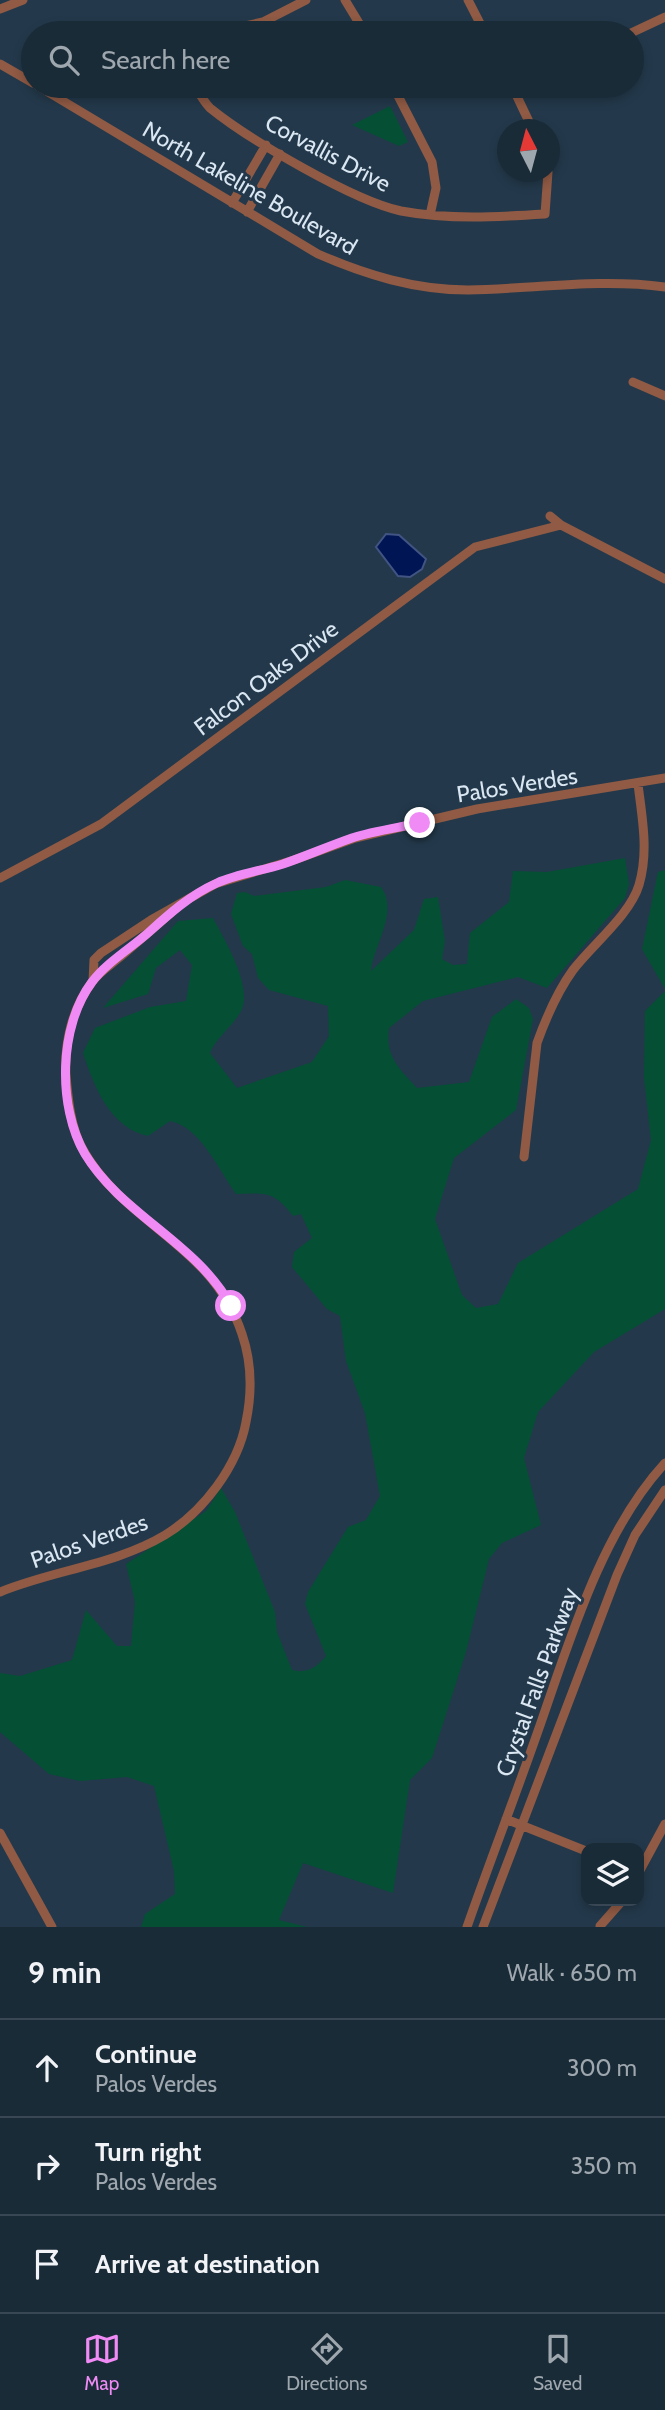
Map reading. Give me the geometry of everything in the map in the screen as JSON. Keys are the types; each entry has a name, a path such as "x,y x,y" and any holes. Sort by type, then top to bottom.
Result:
{"street":[{"path":"0,9 23,0"},
{"path":"266,21 306,0"},
{"path":"345,0 358,21"},
{"path":"468,0 479,21"},
{"path":"644,27 665,17"},
{"name":"North Lakeline Boulevard","path":"0,64 21,77"},
{"name":"North Lakeline Boulevard","path":"57,98 318,254 355,270 418,286 467,290 616,283 665,287"},
{"name":"Corvallis Drive","path":"203,98 208,106 280,154 366,200 399,211 484,218 545,214 547,182"},
{"path":"399,98 432,162 436,188 430,215"},
{"path":"520,98 529,119"},
{"path":"232,203 266,145"},
{"path":"247,212 280,154"},
{"path":"633,383 665,396"},
{"path":"550,516 561,525 665,579"},
{"name":"Falcon Oaks Drive","path":"0,878 101,824 475,547 561,525"},
{"name":"Palos Verdes","path":"93,981 94,960 101,953 151,920 230,878 285,863 355,838 477,809 665,778"},
{"path":"524,1157 537,1043 543,1026 572,972 630,904 638,888 645,853 638,784"},
{"name":"Palos Verdes","path":"0,1592 130,1551 168,1533 204,1501 225,1474 239,1448 247,1418 250,1397 248,1358 237,1317 225,1295 198,1262 105,1179 80,1145 70,1104 65,1050 73,1020 93,981 180,905"},
{"name":"Crystal Falls Parkway","path":"467,1927 559,1672 609,1548 630,1508 665,1463"},
{"name":"Crystal Falls Parkway","path":"483,1927 617,1575 635,1535 665,1490"},
{"path":"506,1819 581,1849"},
{"path":"644,1863 665,1824"},
{"path":"0,1833 52,1927"},
{"path":"600,1926 618,1906"}],"green space":[{"path":"390,106 408,142 399,146 352,125"},
{"path":"625,858 629,884 625,898 547,988 518,977 423,1001 389,1028 388,1038 395,1061 417,1088 469,1082 492,1017 516,999 529,1008 533,1019 516,1110 454,1158 435,1219 462,1295 476,1308 498,1304 518,1263 638,1189 651,1140 644,1077 645,1011 665,991 665,1309 594,1352 538,1412 524,1458 541,1525 502,1543 489,1559 466,1652 432,1758 410,1780 393,1893 303,1863 279,1920 307,1927 141,1927 145,1914 175,1894 174,1871 154,1786 127,1777 80,1781 49,1774 0,1732 0,1673 20,1676 72,1660 86,1610 117,1646 131,1646 135,1602 126,1564 206,1511 221,1488 235,1512 275,1612 277,1632 292,1670 311,1669 326,1656 305,1604 308,1592 348,1527 366,1520 380,1496 365,1413 346,1361 340,1316 327,1309 292,1267 294,1252 312,1238 301,1214 293,1216 269,1195 236,1194 200,1140 181,1125 170,1121 148,1136 123,1124 105,1104 87,1066 83,1053 95,1028 150,1007 186,1001 192,965 180,950 156,968 148,994 103,1008 178,921 213,918 240,975 244,999 239,1015 210,1053 237,1088 312,1062 329,1036 328,1006 269,990 258,978 252,954 243,946 231,914 237,893 245,892 254,896 326,887 345,880 381,887 386,897 387,917 371,971 414,930 424,899 438,897 445,941 442,959 453,965 467,964 470,933 509,902 513,871 547,872"},
{"path":"665,870 665,989 642,949 658,872"}],"shaded area":[{"path":"386,534 399,535 426,559 422,569 410,577 398,576 376,547"}],"route":[{"path":"231,1306 210,1274 124,1199 87,1157 80,1145 66,1072 65,1050 73,1020 93,981 180,905 215,884 355,838 420,823"}]}
